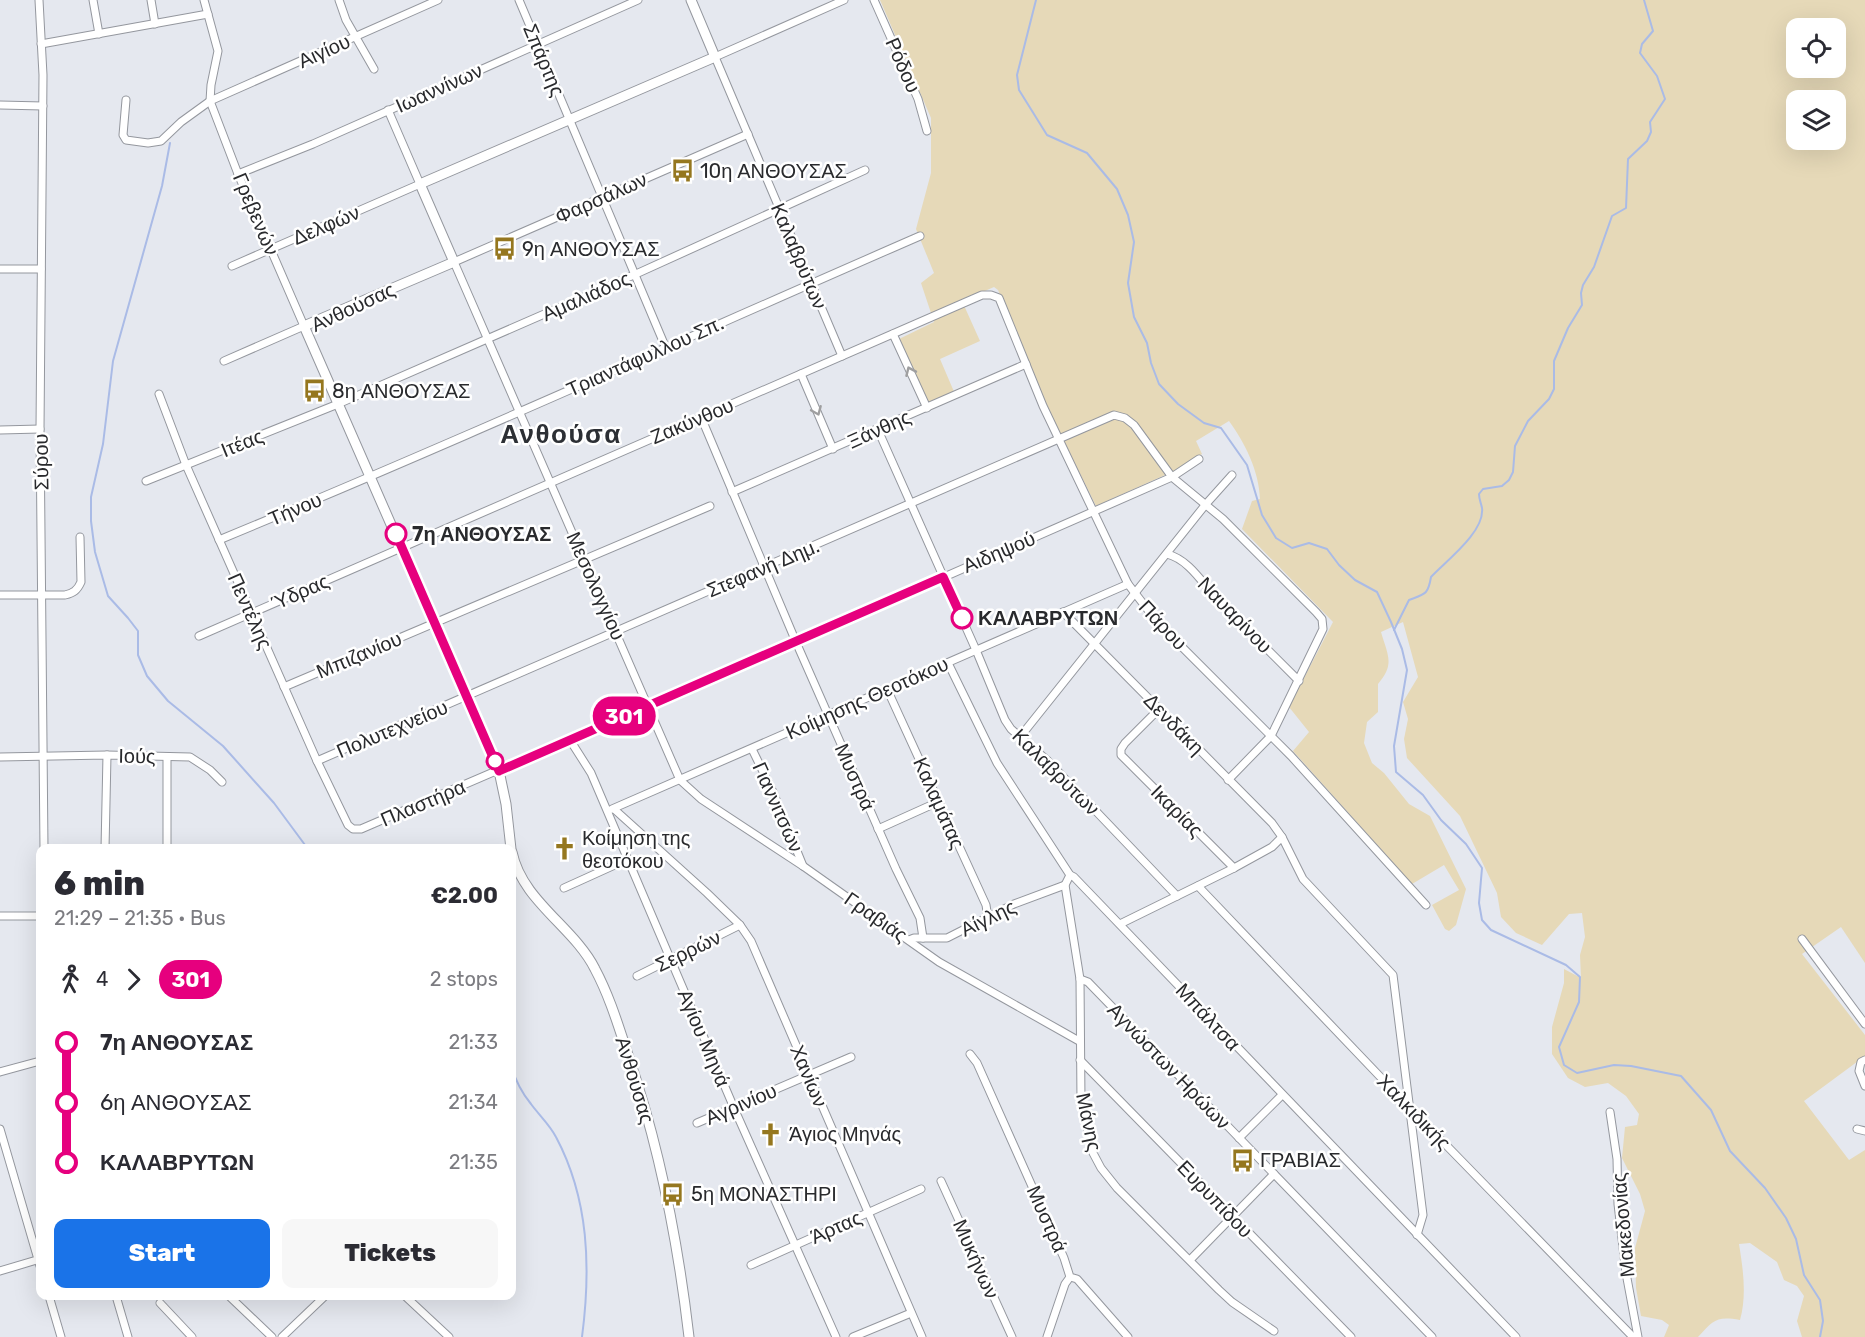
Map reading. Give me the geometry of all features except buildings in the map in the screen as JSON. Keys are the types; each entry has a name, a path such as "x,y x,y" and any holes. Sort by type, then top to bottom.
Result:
{"street":[{"name":"Σύρου","path":"39,0 43,75 40,429 44,844"},
{"path":"93,0 99,34"},
{"path":"151,0 155,24"},
{"path":"204,0 218,51 210,101"},
{"path":"339,0 346,20 374,69"},
{"name":"Αιγίου","path":"126,100 123,135 130,142 161,141 181,122 210,101 438,0"},
{"name":"Σπάρτης","path":"519,0 570,121"},
{"name":"Ιωαννίνων","path":"238,174 313,144 638,0"},
{"path":"691,0 715,57"},
{"path":"420,184 570,121 844,0"},
{"name":"Ρόδου","path":"874,0 918,99 927,131"},
{"path":"41,44 208,14"},
{"name":"Καλαβρύτων","path":"715,57 842,356"},
{"name":"Γρεβενών","path":"210,101 238,174 304,326"},
{"path":"0,105 43,106"},
{"path":"388,111 454,262"},
{"path":"570,121 665,346"},
{"name":"Φαρσάλων","path":"454,262 748,134"},
{"name":"Αμαλιάδος","path":"338,404 636,274 865,170"},
{"name":"Δελφών","path":"232,266 420,184"},
{"name":"Τριαντάφυλλου Σπ.","path":"370,477 920,236"},
{"name":"Ανθούσας","path":"454,262 304,326 499,771 506,804 510,844"},
{"name":"Μεσολογγίου","path":"454,262 680,780"},
{"path":"0,269 41,269"},
{"name":"Ζακύνθου","path":"401,548 982,295"},
{"name":"Πάρου","path":"982,295 999,298 1060,439 1134,594 1158,623 1271,736 1426,905"},
{"path":"224,361 304,326"},
{"path":"893,334 927,408"},
{"name":"Ξάνθης","path":"732,492 1026,364"},
{"path":"801,374 833,449"},
{"name":"Πεντέλης","path":"159,394 186,465 317,761 348,825"},
{"name":"Ιτέας","path":"146,481 338,404"},
{"name":"Στεφανή Δημ.","path":"466,696 1114,415 1125,418 1140,432 1172,477"},
{"name":"Μυστρά","path":"701,417 796,642 878,829 920,918 923,938"},
{"path":"0,430 40,429"},
{"name":"Καλαβρύτων","path":"878,430 1005,720 1011,729 1048,760 1177,896"},
{"name":"Αιδηψού","path":"499,771 1172,477 1199,459"},
{"path":"1020,736 1206,504 1232,475"},
{"name":"Τήνου","path":"219,540 370,477"},
{"path":"1172,477 1206,504 1322,619 1323,628 1271,736 1228,780"},
{"path":"434,623 710,506"},
{"path":"0,595 65,595 78,589 81,582 80,537"},
{"name":"Ύδρας","path":"199,636 401,548"},
{"name":"Ναυαρίνου","path":"1167,554 1176,556 1183,562 1215,598 1299,681"},
{"name":"Κοίμησης Θεοτόκου","path":"611,810 1128,584"},
{"name":"Δενδάκη","path":"1063,612 1272,823 1282,837 1303,879 1393,975 1410,1108"},
{"name":"Μπιζανίου","path":"284,687 434,623"},
{"name":"Μπάλτσα","path":"948,663 997,763 1070,875 1120,924 1516,1337"},
{"name":"Καλαμάτας","path":"887,689 986,905 988,918"},
{"name":"Πολυτεχνείου","path":"317,761 466,696"},
{"name":"Ικαρίας","path":"1159,709 1125,743 1121,749 1121,755 1234,868"},
{"name":"Αγίου Μηνά","path":"570,740 587,765 611,810 628,859 734,1108 836,1337"},
{"name":"Γιαννιτσών","path":"752,748 773,792 803,866"},
{"path":"105,844 107,755"},
{"name":"Ιούς","path":"0,758 107,755 190,757 210,770 222,782"},
{"path":"167,757 167,844"},
{"name":"Πλαστήρα","path":"348,825 353,829 361,829 499,771"},
{"name":"Γραβιάς","path":"680,780 701,798 803,866 939,962 1079,1041"},
{"path":"878,829 938,802"},
{"name":"Χανίων","path":"611,810 707,893 740,925 751,941 922,1337"},
{"path":"1120,924 1234,868 1272,847 1282,837"},
{"path":"564,888 628,859"},
{"name":"Ανθούσας","path":"516,866 529,888 595,967 611,1004 641,1093 660,1163 675,1239 689,1337"},
{"path":"1065,885 1070,875"},
{"name":"Αίγλης","path":"909,940 946,938 1014,904 1065,885"},
{"name":"Μάνης","path":"1065,885 1080,979 1079,1041 1083,1114 1093,1153 1117,1188 1232,1302 1274,1331"},
{"name":"Χαλκιδικής","path":"1198,886 1633,1337"},
{"path":"0,916 36,915"},
{"name":"Σερρών","path":"636,976 740,925"},
{"path":"1802,939 1865,1024"},
{"name":"Αγνώστων Ηρώων","path":"1080,979 1088,982 1432,1337"},
{"name":"Μυστρά","path":"970,1054 977,1063 1023,1165 1070,1277 1077,1280 1128,1337"},
{"name":"Αγρινίου","path":"698,1123 851,1057"},
{"name":"Ευρυπίδου","path":"1080,1060 1351,1337"},
{"path":"1865,1060 1859,1066 1865,1086"},
{"path":"0,1072 36,1062"},
{"path":"1239,1138 1282,1095"},
{"path":"1410,1108 1423,1215 1417,1235"},
{"name":"Μακεδονίας","path":"1610,1113 1617,1159 1618,1204 1626,1273 1638,1337"},
{"path":"0,1129 36,1249"},
{"path":"1190,1260 1274,1174"},
{"name":"Μυκήνων","path":"941,1181 1012,1337"},
{"name":"Άρτας","path":"751,1264 921,1189"},
{"path":"0,1271 36,1263"},
{"path":"1047,1337 1065,1284 1070,1277"},
{"path":"50,1300 61,1337"},
{"path":"117,1300 128,1337"},
{"path":"233,1300 272,1337"},
{"path":"282,1337 320,1300"},
{"path":"409,1300 449,1337"},
{"path":"160,1303 192,1337"},
{"path":"854,1337 911,1313"}],"shaded area":[{"path":"880,0 1865,0 1865,963 1841,927 1802,954 1865,1035 1865,1056 1804,1101 1849,1160 1865,1150 1865,1337 1802,1337 1797,1321 1804,1296 1797,1286 1784,1280 1777,1262 1750,1243 1739,1244 1744,1292 1740,1320 1720,1319 1698,1337 1664,1337 1669,1325 1662,1320 1641,1316 1636,1288 1635,1248 1645,1211 1640,1194 1622,1158 1625,1127 1637,1125 1639,1114 1626,1096 1608,1083 1585,1087 1568,1078 1552,1054 1552,1027 1564,983 1564,969 1581,978 1580,955 1585,937 1582,913 1569,914 1542,945 1516,933 1501,917 1497,893 1460,816 1407,758 1404,739 1408,719 1403,702 1418,677 1403,622 1381,632 1388,654 1388,665 1387,671 1378,684 1378,712 1367,722 1364,743 1372,763 1384,773 1409,804 1430,816 1466,889 1456,925 1449,931 1445,929 1432,905 1459,890 1444,865 1412,884 1293,751 1309,732 1289,707 1333,622 1242,529 1252,501 1260,499 1259,489 1250,458 1229,421 1196,441 1202,454 1174,471 1096,506 1044,401 998,290 994,287 962,301 980,341 940,359 955,394 929,406 899,339 934,322 921,283 934,273 916,229 931,173 931,118"}],"waterway":[{"path":"1036,0 1017,75 1019,90 1047,135 1087,153 1117,189 1128,215 1134,242 1128,283 1134,317 1147,343 1159,384 1178,404 1204,423 1221,428 1247,465 1262,515 1276,538 1292,548 1309,543 1327,549 1339,565 1355,580 1377,592 1402,649 1407,670 1394,746 1396,772 1423,795 1441,820 1466,844 1482,868 1479,903 1482,920 1491,930 1566,965 1580,977 1579,1002 1559,1047 1564,1065 1577,1073 1614,1065 1681,1076 1711,1110 1730,1151 1765,1188 1786,1218 1796,1239 1804,1275 1820,1300 1823,1321 1820,1337"},
{"path":"1394,630 1409,600 1425,593 1431,577 1463,546 1477,527 1482,508 1479,494 1483,489 1502,486 1509,480 1513,472 1515,446 1528,421 1549,399 1554,389 1554,361 1568,328 1582,305 1583,285 1594,267 1612,216 1626,208 1628,159 1647,141 1651,132 1650,122 1665,99 1657,76 1640,53 1642,44 1653,31 1644,0"},
{"path":"170,143 162,186 113,361 103,444 91,497 95,552 108,596 138,631 138,655 147,676 168,701 223,746 274,803 304,844"},
{"path":"516,1080 534,1108 551,1128 567,1161 575,1185 585,1234 586,1285 582,1337"}],"bus line":[{"name":"301","path":"396,534 499,771 943,577 962,618"}],"place":[{"name":"10η ΑΝΘΟΥΣΑΣ","path":"682,171"},
{"name":"9η ΑΝΘΟΥΣΑΣ","path":"504,249"},
{"name":"8η ΑΝΘΟΥΣΑΣ","path":"314,391"},
{"name":"7η ΑΝΘΟΥΣΑΣ","path":"396,534"},
{"name":"ΚΑΛΑΒΡΥΤΩΝ","path":"962,618"},
{"name":"Κοίμηση της θεοτόκου","path":"564,849"},
{"name":"Άγιος Μηνάς","path":"771,1134"},
{"name":"ΓΡΑΒΙΑΣ","path":"1242,1160"},
{"name":"5η ΜΟΝΑΣΤΗΡΙ","path":"673,1194"}],"district":[{"name":"Ανθούσα","path":"561,434"}]}
